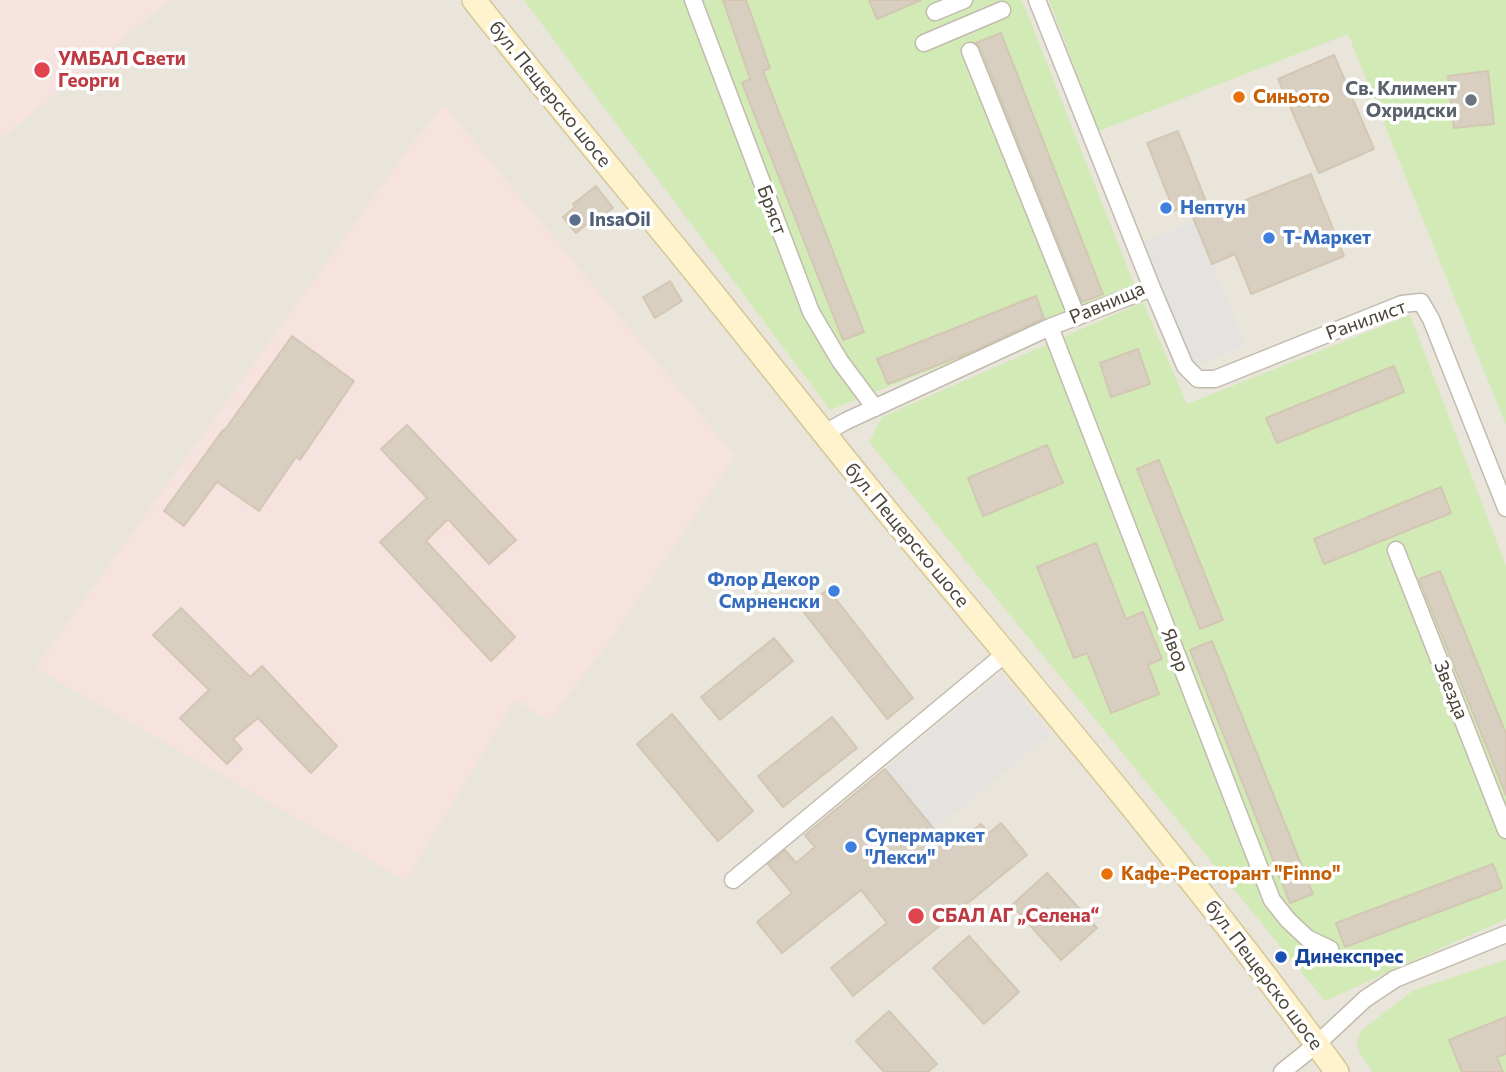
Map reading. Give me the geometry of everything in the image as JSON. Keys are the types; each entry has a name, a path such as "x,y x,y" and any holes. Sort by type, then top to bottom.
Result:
{"main road":[{"name":"бул. Пещерско шосе","path":"474,0 685,259 823,434 1006,653 1210,905 1288,1004 1337,1072"}],"street":[{"name":"Бряст","path":"693,0 811,312 840,361 875,408"},
{"path":"956,28 942,9 964,0"},
{"name":"Равнища","path":"823,434 1050,327 1152,288 1037,0"},
{"path":"925,43 1002,10"},
{"path":"970,51 1077,317"},
{"name":"Ранилист","path":"1152,288 1185,366 1198,379 1215,379 1402,304 1421,302 1431,319 1506,508"},
{"name":"Явор","path":"1050,327 1272,900 1307,938 1330,949"},
{"name":"Звезда","path":"1396,550 1506,830"},
{"path":"733,880 1006,653"},
{"path":"1282,1072 1366,999 1395,979 1506,934"}],"shaded area":[{"path":"0,0 1506,0 1506,1072 0,1072"},
{"name":"УМБАЛ Свети Георги","path":"0,0 170,0 0,140"},
{"path":"444,105 735,456 615,634 549,721 515,700 406,881 35,668 411,145"},
{"path":"1194,221 1246,345 1194,367 1142,243"},
{"path":"1001,674 1050,735 934,830 885,769"}],"green space":[{"path":"524,0 1022,0 1136,289 830,410"},
{"path":"1049,0 1506,0 1506,425 1348,34 1099,131"},
{"path":"1143,302 1187,404 1410,315 1506,566 1506,919 1325,1001 869,442 882,417"},
{"path":"1506,960 1506,1072 1373,1072 1360,1054 1357,1042 1361,1031 1414,990"}],"building":[{"path":"723,0 746,0 770,68 763,71 864,332 843,340 742,83 750,79"},
{"path":"869,0 921,0 877,19"},
{"path":"1001,33 1103,294 1082,302 980,47 976,43"},
{"path":"1334,55 1374,149 1319,173 1278,79"},
{"name":"Св. Климент Охридски","path":"1488,71 1494,124 1454,128 1448,76"},
{"name":"Т-Маркет","path":"1178,131 1211,214 1311,174 1344,256 1251,294 1235,254 1212,264 1188,205 1174,211 1147,143"},
{"path":"596,186 613,208 576,233 563,217 575,207 573,204"},
{"path":"670,281 682,301 655,318 643,297"},
{"path":"1036,296 1044,318 974,351 888,384 877,359"},
{"path":"292,336 354,381 300,460 296,457 259,511 217,482 184,526 164,511"},
{"path":"1138,349 1150,384 1111,397 1100,363"},
{"path":"1394,366 1404,392 1277,443 1266,418"},
{"path":"407,425 516,540 489,564 448,519 426,541 515,637 491,661 380,542 427,498 381,449"},
{"path":"1047,445 1063,483 983,516 968,478"},
{"path":"1159,460 1223,620 1200,629 1137,469"},
{"path":"1441,487 1451,513 1324,564 1314,539"},
{"path":"1096,543 1126,619 1143,612 1162,659 1148,665 1159,694 1111,713 1087,653 1074,658 1037,567"},
{"path":"1440,571 1506,734 1506,795 1419,579"},
{"path":"828,589 913,698 887,719 802,610"},
{"path":"181,608 250,677 262,666 337,746 311,773 258,718 233,739 242,749 227,764 180,718 209,690 153,635"},
{"path":"774,638 793,661 720,720 701,697"},
{"path":"1212,641 1313,894 1290,903 1190,650"},
{"path":"672,714 753,811 718,841 637,744"},
{"path":"832,717 857,748 783,807 758,776"},
{"path":"885,769 950,849 981,824 989,833 1001,823 1027,855 853,996 831,968 887,923 861,890 782,953 757,922 792,893 768,864 785,850 796,863 815,847 805,835"},
{"path":"1493,864 1502,888 1345,947 1336,923"},
{"path":"1047,873 1097,928 1061,960 1012,905"},
{"path":"969,936 1019,992 984,1024 933,968"},
{"path":"889,1011 937,1064 928,1072 884,1072 856,1041"},
{"path":"1506,1017 1506,1054 1497,1057 1503,1072 1462,1072 1449,1040"}],"place":[{"name":"УМБАЛ Свети Георги","path":"42,70"},
{"name":"Синьото","path":"1239,97"},
{"name":"Св. Климент Охридски","path":"1471,100"},
{"name":"Нептун","path":"1166,208"},
{"name":"InsaOil","path":"575,220"},
{"name":"Т-Маркет","path":"1269,238"},
{"name":"Флор Декор Смрненски","path":"834,591"},
{"name":"Супермаркет \"Лекси\"","path":"851,847"},
{"name":"Кафе-Ресторант \"Finno\"","path":"1107,874"},
{"name":"СБАЛ АГ „Селена“","path":"916,916"},
{"name":"Динекспрес","path":"1281,957"}]}
